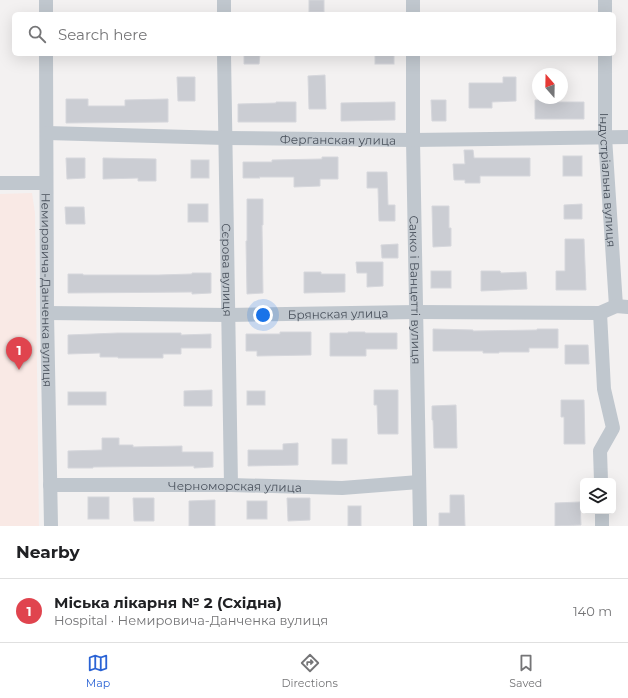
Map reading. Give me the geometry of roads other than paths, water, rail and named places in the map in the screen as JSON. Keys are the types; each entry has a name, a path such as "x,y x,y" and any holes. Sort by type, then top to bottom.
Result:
{"street":[{"path":"46,0 46,12"},
{"path":"224,0 224,12"},
{"path":"413,0 413,12"},
{"path":"605,0 605,12"},
{"name":"Немировича-Данченка вулиця","path":"46,56 50,526"},
{"name":"Сєрова вулиця","path":"224,56 231,485"},
{"name":"Сакко і Ванцетті вулиця","path":"413,56 413,140 420,526"},
{"name":"Індустріальна вулиця","path":"605,56 605,137 622,307"},
{"name":"Ферганская улица","path":"47,134 413,140 628,137"},
{"path":"0,184 46,183"},
{"name":"Брянская улица","path":"47,313 228,315 416,312 600,313 622,307"},
{"path":"600,313 604,389 613,428 600,451 601,478"},
{"name":"Черноморская улица","path":"50,485 231,485 342,488 419,482"},
{"path":"602,514 602,526"}],"place":[{"name":"Міська лікарня № 2 (Східна)","path":"19,370"}]}
